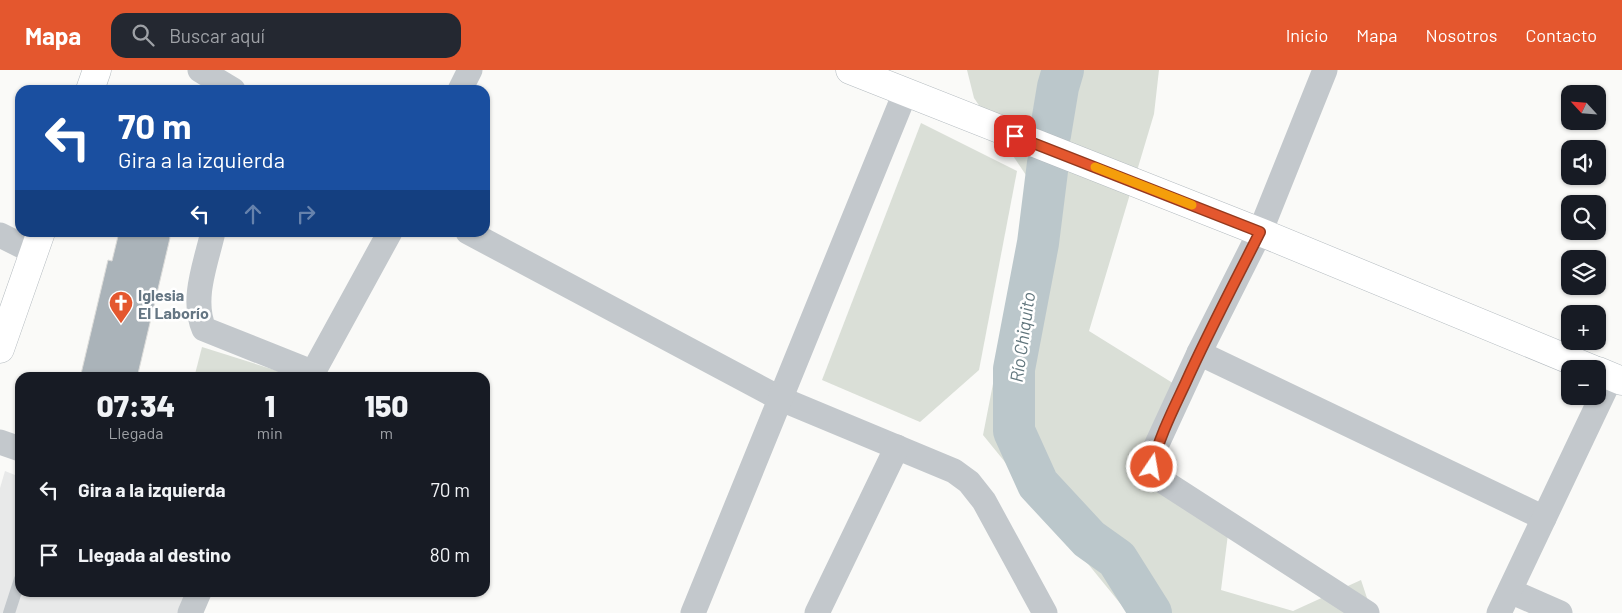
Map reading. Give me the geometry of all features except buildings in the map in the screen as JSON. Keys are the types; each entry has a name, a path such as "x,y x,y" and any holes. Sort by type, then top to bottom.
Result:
{"street":[{"path":"92,85 97,70"},
{"path":"200,70 224,85"},
{"path":"462,85 470,70"},
{"path":"850,70 1260,232 1572,360"},
{"path":"1325,70 1260,232 1199,353 1157,444 1152,467 1164,482 1367,613"},
{"path":"694,613 905,93"},
{"path":"0,235 38,242 0,349"},
{"path":"212,237 199,294 198,316 204,329 304,372"},
{"path":"313,372 387,237"},
{"path":"477,237 781,399 954,471 969,482 984,501 1045,613"},
{"path":"1199,353 1544,518"},
{"path":"1499,613 1544,518 1593,405"},
{"path":"0,442 15,447"},
{"path":"817,613 897,447"},
{"path":"1510,590 1560,613"},
{"path":"190,613 197,597"}],"lane":[{"path":"9,613 15,594"}],"shaded area":[{"path":"967,70 1159,70 1154,114 1089,331 1184,390 1159,479 1229,526 1221,590 1293,611 1361,580 1372,613 1128,613 983,435 1032,184 974,98"},
{"path":"921,123 1017,171 979,370 920,422 822,380"},
{"path":"202,347 281,372 196,372"},
{"path":"5,471 15,475 15,597 188,597 180,613 0,613 0,488"}],"waterway":[{"name":"Río Chiquito","path":"1050,135 1058,87 1063,70"},
{"name":"Río Chiquito","path":"1048,163 1038,243 1014,369 1014,431 1038,484 1089,539 1117,559 1151,613"}],"slow traffic":[{"path":"1095,167 1192,205"}],"place":[{"name":"Iglesia El Laborío","path":"121,324"}],"route":[{"path":"1015,136 1260,232 1199,353 1157,444 1152,467"}]}
